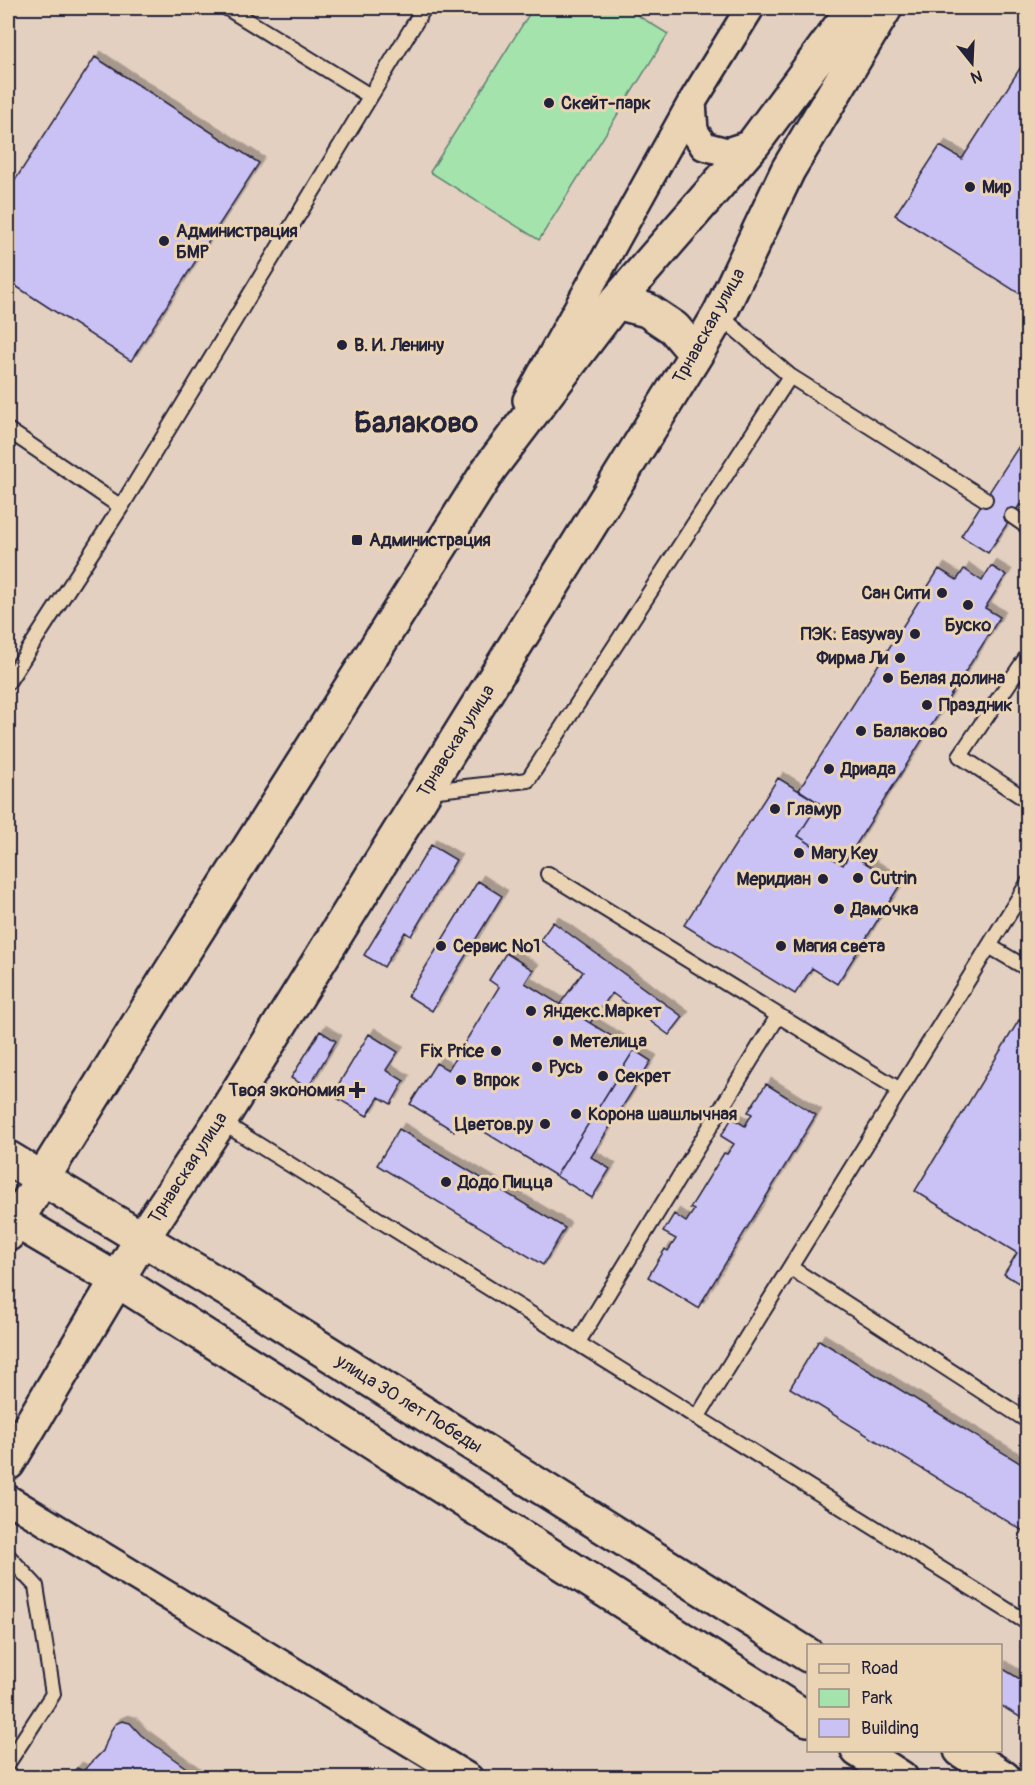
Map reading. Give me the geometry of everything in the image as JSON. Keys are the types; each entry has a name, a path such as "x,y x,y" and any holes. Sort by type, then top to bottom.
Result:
{"main road":[{"path":"807,1718 117,1280 10,1224 42,1179 490,468 616,302 754,143 855,8"},
{"name":"Трнавская улица","path":"8,1463 141,1240 220,1121 696,354 719,315 788,170 885,8"},
{"path":"616,302 648,310 674,328 696,354"},
{"name":"улица 30 лет Победы","path":"8,1158 231,1292 807,1654"},
{"path":"861,1752 901,1778"},
{"path":"964,1752 1004,1778"}],"street":[{"path":"490,468 692,102 750,8"},
{"path":"692,102 694,131 705,146 727,152 754,143"},
{"path":"8,1499 466,1777"}],"lane":[{"path":"227,8 370,96"},
{"path":"8,682 121,507 424,8"},
{"path":"719,315 790,376 985,499"},
{"path":"424,792 528,780 790,376"},
{"path":"8,430 121,507"},
{"path":"1012,516 1028,526"},
{"path":"1028,655 960,756 1028,801"},
{"path":"548,874 900,1090"},
{"path":"699,1416 1028,883"},
{"path":"989,946 1028,969"},
{"path":"578,1342 778,1016"},
{"path":"220,1121 699,1416 1028,1623"},
{"path":"790,1268 1028,1421"},
{"path":"8,1556 36,1586 53,1694 8,1763"}],"green space":[{"name":"Скейт-парк","path":"533,8 626,8 668,34 539,240 430,172"}],"building":[{"path":"95,57 259,163 131,361 8,281 8,191"},
{"name":"Мир","path":"1024,62 1028,65 1028,299 895,215 940,146 962,159"},
{"path":"1028,432 1028,492 988,553 961,536"},
{"path":"991,566 1006,575 985,608 1000,617 843,865 798,836 819,803 799,790 939,569 957,580 964,569 982,581"},
{"path":"778,778 819,803 798,836 843,865 850,853 900,885 837,984 812,968 795,994 684,925"},
{"path":"431,845 456,860 411,936 405,932 384,967 364,955"},
{"path":"478,881 502,896 432,1011 408,996"},
{"path":"553,922 683,1017 669,1035 612,993 590,1023 560,1004 583,972 540,940"},
{"name":"Русь","path":"506,953 533,970 525,983 634,1050 556,1176 462,1118 454,1131 410,1104 436,1063 448,1070 499,987 489,980"},
{"path":"1019,1020 1028,1025 1028,1289 1004,1274 1017,1253 915,1191"},
{"path":"320,1031 336,1041 308,1088 291,1078"},
{"path":"369,1034 398,1052 386,1070 404,1081 391,1104 379,1097 367,1116 332,1095"},
{"path":"634,1050 651,1061 591,1157 610,1169 592,1198 556,1176"},
{"path":"766,1084 816,1115 698,1308 648,1277 665,1249 668,1251 676,1239 663,1232 674,1214 686,1222 694,1210 690,1208 724,1153 727,1154 734,1144 721,1136 732,1118 745,1126 752,1114 748,1112"},
{"path":"399,1129 565,1228 543,1265 377,1165"},
{"path":"819,1340 1028,1468 1028,1534 790,1388"},
{"path":"1002,1668 1028,1684 1028,1722 1002,1706"},
{"path":"122,1721 130,1723 141,1735 200,1778 68,1778 77,1768 83,1771 103,1751 111,1730 115,1724"}],"place":[{"name":"Скейт-парк","path":"549,103"},
{"name":"Мир","path":"970,187"},
{"name":"Администрация БМР","path":"164,241"},
{"name":"В. И. Ленину","path":"342,345"},
{"name":"Администрация","path":"357,540"},
{"name":"Сан Сити","path":"942,593"},
{"name":"Буско","path":"968,605"},
{"name":"ПЭК: Easyway","path":"915,634"},
{"name":"Фирма Ли","path":"900,658"},
{"name":"Белая долина","path":"888,678"},
{"name":"Праздник","path":"927,705"},
{"name":"Балаково","path":"861,731"},
{"name":"Дриада","path":"829,769"},
{"name":"Гламур","path":"775,809"},
{"name":"Mary Key","path":"799,853"},
{"name":"Cutrin","path":"858,878"},
{"name":"Меридиан","path":"823,879"},
{"name":"Дамочка","path":"839,909"},
{"name":"Сервис №1","path":"441,946"},
{"name":"Магия света","path":"781,946"},
{"name":"Яндекс.Маркет","path":"531,1011"},
{"name":"Метелица","path":"558,1041"},
{"name":"Fix Price","path":"496,1051"},
{"name":"Русь","path":"537,1067"},
{"name":"Секрет","path":"603,1076"},
{"name":"Впрок","path":"461,1080"},
{"name":"Твоя экономия","path":"357,1090"},
{"name":"Корона шашлычная","path":"576,1114"},
{"name":"Цветов.ру","path":"545,1124"},
{"name":"Додо Пицца","path":"446,1182"}],"district":[{"name":"Балаково","path":"416,422"}]}
